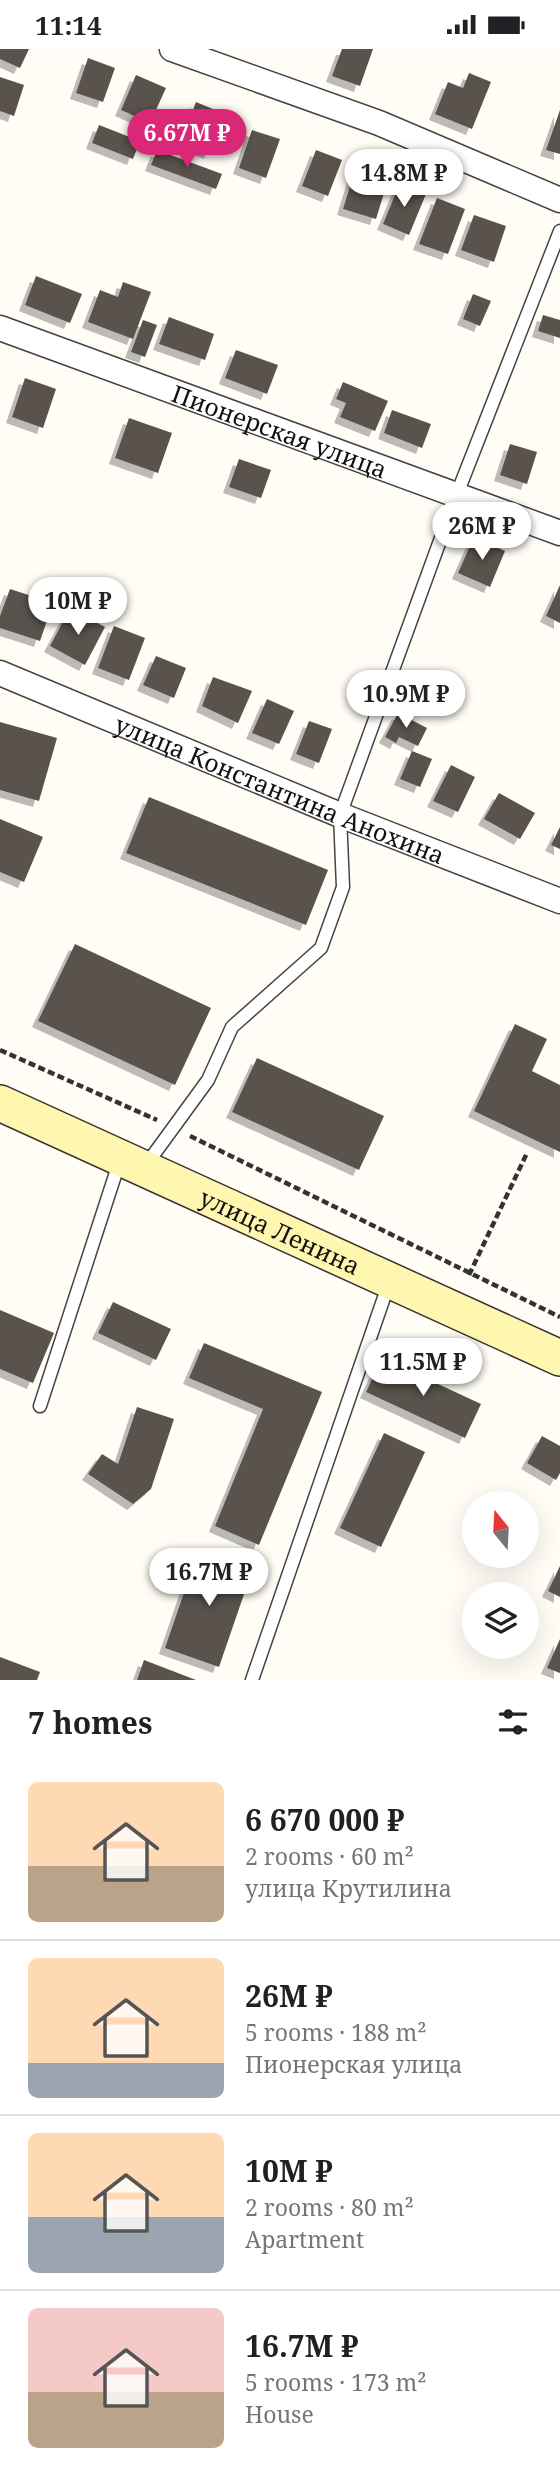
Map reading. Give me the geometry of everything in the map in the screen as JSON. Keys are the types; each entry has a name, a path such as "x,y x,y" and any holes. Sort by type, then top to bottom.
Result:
{"main road":[{"name":"улица Ленина","path":"0,1103 560,1358"}],"street":[{"path":"172,49 379,123 560,200"},
{"name":"Пионерская улица","path":"0,328 560,533"},
{"name":"улица Константина Анохина","path":"0,673 340,815 560,901"}],"lane":[{"path":"40,1406 132,1163 174,1128 208,1080 232,1027 321,948 343,887 340,815 457,494 560,231"},
{"path":"252,1680 390,1280"}],"path":[{"path":"0,1050 174,1128 560,1317"},
{"path":"470,1275 527,1153"}],"building":[{"path":"0,49 29,49 20,68 0,59"},
{"path":"342,49 373,49 360,86 332,76"},
{"path":"88,58 115,68 103,102 76,93"},
{"path":"469,73 491,82 472,129 435,114 448,82 463,88"},
{"path":"136,75 166,88 150,123 121,110"},
{"path":"0,77 24,85 14,116 0,111"},
{"path":"196,102 225,114 210,153 181,141"},
{"path":"560,110 560,154 546,150"},
{"path":"99,125 140,141 133,159 92,143"},
{"path":"252,130 280,139 266,178 239,168"},
{"path":"157,150 222,174 216,189 151,165"},
{"path":"316,150 342,160 328,196 302,186"},
{"path":"356,167 389,177 376,219 343,209"},
{"path":"400,183 426,194 409,235 383,224"},
{"path":"437,198 465,209 448,254 419,244"},
{"path":"474,215 506,226 494,262 461,250"},
{"path":"36,276 82,294 70,323 25,305"},
{"path":"123,282 151,292 133,339 88,322 100,290 118,297"},
{"path":"473,294 491,301 480,326 463,319"},
{"path":"543,315 560,320 560,338 538,331"},
{"path":"169,317 214,334 205,360 159,344"},
{"path":"143,320 157,325 145,357 131,352"},
{"path":"236,350 278,365 267,394 225,378"},
{"path":"25,378 56,389 43,428 12,417"},
{"path":"343,382 388,401 375,431 340,417 346,403 336,399"},
{"path":"392,410 431,424 422,448 384,433"},
{"path":"129,418 172,433 158,473 115,458"},
{"path":"510,444 537,452 527,484 500,475"},
{"path":"239,459 271,470 261,498 229,487"},
{"path":"474,537 505,551 490,587 458,573"},
{"path":"560,585 560,623 546,616"},
{"path":"10,589 53,603 40,641 0,628 0,616"},
{"path":"70,609 105,627 85,665 50,646"},
{"path":"114,626 145,638 129,680 98,668"},
{"path":"156,656 186,668 174,698 143,685"},
{"path":"213,677 252,691 238,723 202,706"},
{"path":"267,699 294,711 279,744 252,733"},
{"path":"398,713 427,728 418,746 399,737 396,743 385,737"},
{"path":"309,721 332,729 319,763 296,754"},
{"path":"0,722 57,738 39,801 0,790"},
{"path":"412,751 432,759 420,787 400,779"},
{"path":"451,765 475,777 458,812 433,801"},
{"path":"499,793 535,813 520,839 484,819"},
{"path":"149,797 328,870 306,925 126,853"},
{"path":"0,819 43,837 24,882 0,872"},
{"path":"560,827 560,849 551,845"},
{"path":"75,944 211,1008 175,1085 38,1021"},
{"path":"515,1024 547,1039 532,1071 560,1085 560,1152 474,1111"},
{"path":"257,1058 384,1116 359,1170 232,1112"},
{"path":"113,1302 171,1329 156,1360 98,1333"},
{"path":"0,1310 54,1333 33,1383 0,1369"},
{"path":"204,1343 322,1392 259,1545 215,1526 263,1409 189,1378"},
{"path":"382,1358 481,1404 465,1438 366,1392"},
{"path":"137,1407 174,1419 151,1489 133,1504 88,1474 102,1454 118,1464"},
{"path":"384,1433 425,1452 381,1547 340,1528"},
{"path":"542,1436 560,1446 560,1473 556,1480 527,1463"},
{"path":"199,1549 253,1568 219,1667 165,1648"},
{"path":"560,1566 560,1597 548,1591"},
{"path":"560,1639 560,1673 547,1668"},
{"path":"0,1657 40,1672 37,1680 0,1680"},
{"path":"144,1660 196,1680 137,1680"}]}
